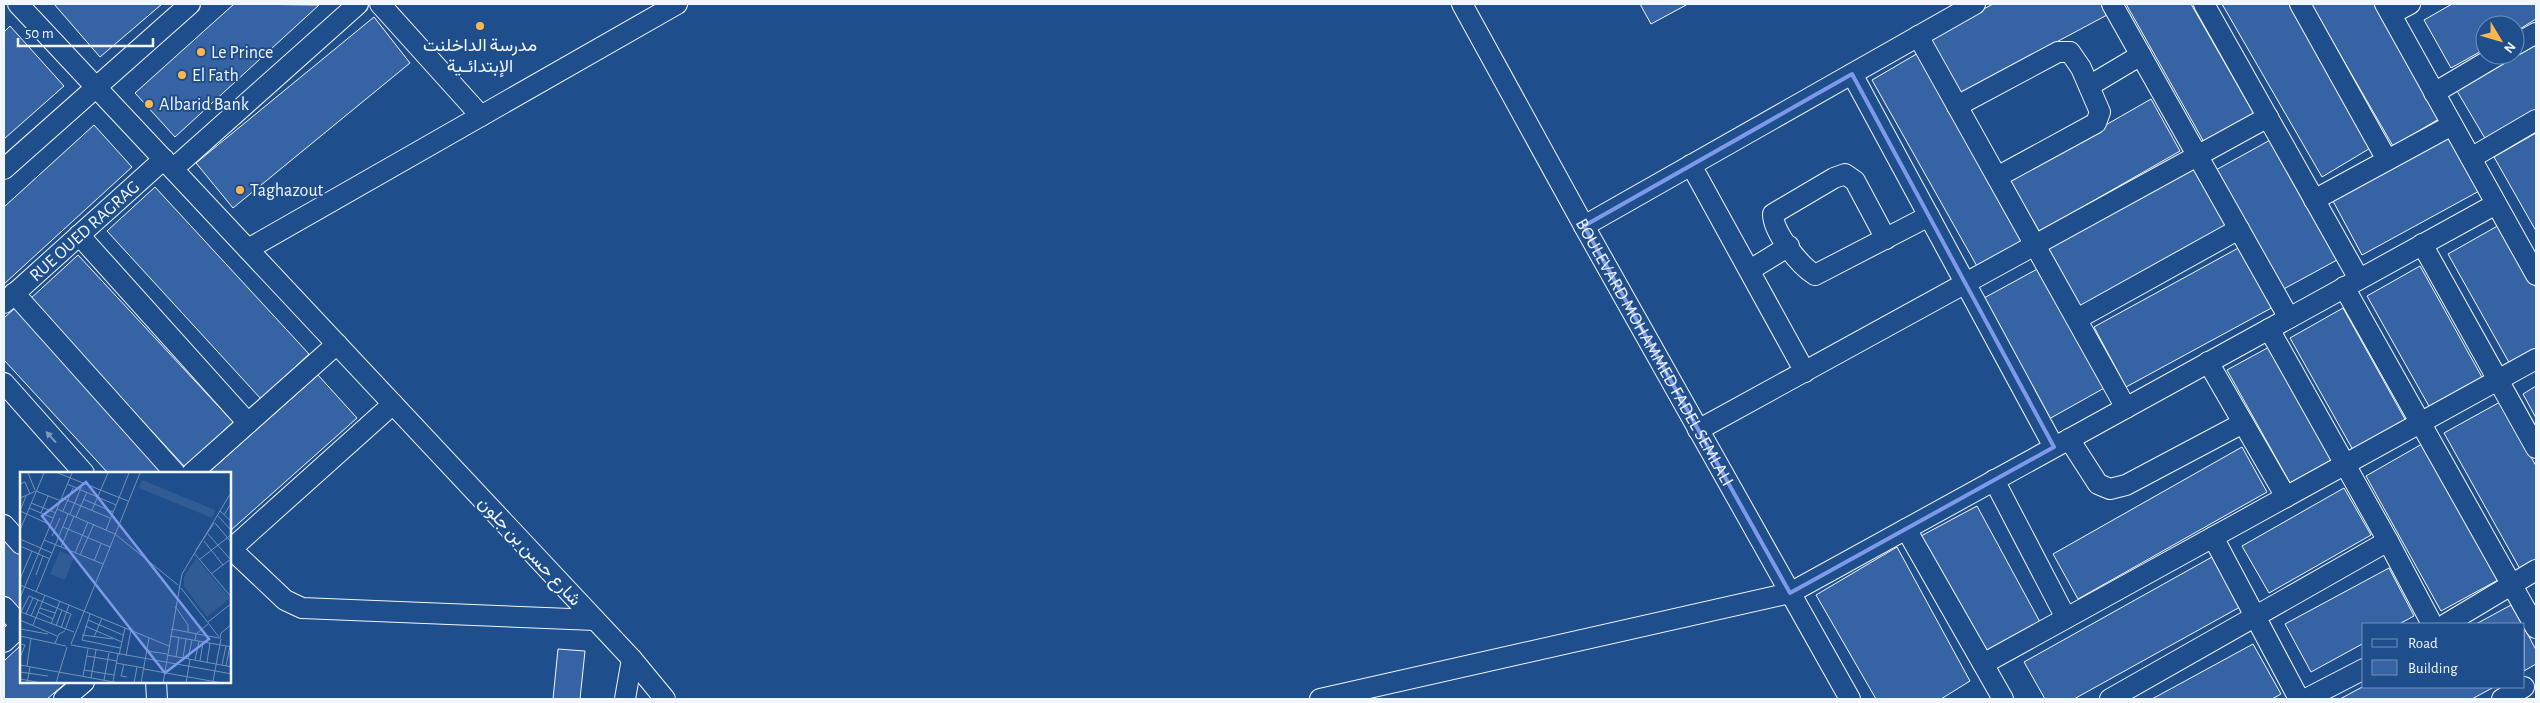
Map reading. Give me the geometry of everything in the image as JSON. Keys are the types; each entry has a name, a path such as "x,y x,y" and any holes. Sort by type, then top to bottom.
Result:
{"street":[{"name":"شارع حسن بن جلون","path":"18,4 632,659 665,699"},
{"path":"4,169 190,4"},
{"name":"RUE OUED RAGRAG","path":"9,298 79,235 169,164 358,4"},
{"path":"380,4 481,116"},
{"path":"248,249 677,4"},
{"name":"BOULEVARD MOHAMMED FADEL SEMLALI","path":"1462,4 1584,226 1850,699"},
{"path":"1584,226 1975,4"},
{"path":"2112,4 2289,318"},
{"path":"2204,4 2314,200 2352,283 2421,422 2536,628"},
{"path":"2300,4 2388,160"},
{"path":"2410,4 2388,9 2536,275"},
{"path":"2525,39 2536,33"},
{"path":"1918,36 2126,408"},
{"path":"1957,106 2058,52 2070,52 2089,86 2100,112 2096,122 1997,177"},
{"path":"2089,86 2141,56"},
{"path":"2434,93 2481,65"},
{"path":"1852,74 1966,283 2062,443 2098,484 2110,489 2126,485 2243,423"},
{"path":"1698,430 2268,117"},
{"path":"2471,158 2536,120"},
{"path":"2314,200 2452,124"},
{"path":"1691,165 1805,372"},
{"path":"1886,239 1855,181 1845,174 1834,178 1773,214 1773,224 1788,246 1804,268 1815,275 1886,239 1929,216"},
{"path":"1320,699 1790,593 2496,204"},
{"path":"2077,319 2240,230"},
{"path":"79,235 248,423"},
{"path":"2422,244 2536,448"},
{"path":"1750,270 1788,246"},
{"path":"9,298 174,472"},
{"path":"2269,329 2431,623"},
{"path":"193,472 337,344"},
{"path":"1983,664 2536,358"},
{"path":"2208,362 2286,497"},
{"path":"4,383 83,472"},
{"path":"231,549 393,404"},
{"path":"1994,480 2066,618"},
{"path":"4,525 20,543"},
{"path":"1906,529 2003,699"},
{"path":"2213,537 2299,699"},
{"path":"2110,699 2388,542"},
{"path":"231,551 285,600 302,608 595,620"},
{"path":"2448,623 2536,570"},
{"path":"4,607 20,625"},
{"path":"4,642 20,627"},
{"path":"625,699 632,659"},
{"path":"2306,699 2362,669"},
{"path":"2525,686 2536,680"},
{"path":"64,699 83,683"},
{"path":"156,683 157,699"},
{"path":"2502,699 2522,688"}],"highlighted area":[{"path":"1852,74 2054,447 1790,593 1584,226"}],"building":[{"path":"54,4 162,4 100,57"},
{"path":"234,4 319,5 175,137 135,93"},
{"path":"1640,4 1688,4 1651,24"},
{"path":"1993,4 2101,4 2107,15 1959,94 1929,38"},
{"path":"2126,4 2191,4 2254,114 2204,142"},
{"path":"2222,4 2289,4 2372,147 2322,177"},
{"path":"2311,4 2378,4 2444,116 2393,146"},
{"path":"2452,4 2536,4 2536,19 2525,26 2525,15 2475,15 2475,55 2451,68 2424,20"},
{"path":"374,17 410,63 233,208 196,163"},
{"path":"10,26 64,86 4,139 4,32"},
{"path":"2536,45 2536,110 2486,140 2457,91 2502,65 2525,65 2525,51"},
{"path":"1920,52 2027,240 1978,268 1872,80"},
{"path":"2151,99 2180,151 2039,232 2010,180"},
{"path":"94,125 132,167 4,284 4,207"},
{"path":"2536,133 2536,231 2494,157"},
{"path":"2452,136 2481,190 2362,255 2333,201"},
{"path":"2272,139 2337,260 2280,291 2214,171"},
{"path":"2196,166 2228,227 2080,308 2047,247"},
{"path":"155,187 309,354 261,399 107,231"},
{"path":"2501,224 2536,288 2536,351 2511,366 2448,254"},
{"path":"2242,246 2275,306 2126,387 2094,327"},
{"path":"78,255 233,422 185,467 30,299"},
{"path":"2420,266 2483,379 2430,408 2367,296"},
{"path":"2041,267 2106,387 2049,419 1984,298"},
{"path":"15,308 166,472 107,472 4,360 4,318"},
{"path":"2343,308 2406,421 2353,450 2290,338"},
{"path":"2271,346 2333,459 2290,483 2227,370"},
{"path":"318,375 357,418 231,530 231,472 209,472"},
{"path":"2536,386 2536,418 2523,394"},
{"path":"2500,402 2536,466 2536,559 2520,569 2444,433"},
{"path":"2422,444 2498,580 2441,611 2366,476"},
{"path":"2242,447 2267,492 2078,599 2053,554"},
{"path":"2344,488 2371,535 2269,593 2242,546"},
{"path":"1977,506 2040,622 1985,653 1921,536"},
{"path":"4,534 20,552 20,610 17,612 4,598"},
{"path":"1897,547 1970,681 1941,699 1876,699 1816,595"},
{"path":"2212,557 2240,607 2074,699 2045,699 2024,662"},
{"path":"2389,568 2414,616 2401,623 2362,623 2362,644 2311,672 2285,624"},
{"path":"2511,605 2521,623 2478,623"},
{"path":"2525,629 2536,650 2536,664 2525,670"},
{"path":"2253,644 2281,694 2272,699 2152,699"},
{"path":"20,646 20,683 66,683 47,699 4,699 4,661"},
{"path":"558,649 585,651 580,699 553,699"},
{"path":"2362,687 2492,688 2472,699 2340,699"}],"place":[{"name":"مدرسة الداخلنت الإبتدائـية","path":"480,26"},
{"name":"Le Prince","path":"201,52"},
{"name":"El Fath","path":"182,75"},
{"name":"Albarid Bank","path":"149,104"},
{"name":"Taghazout","path":"240,190"}]}
